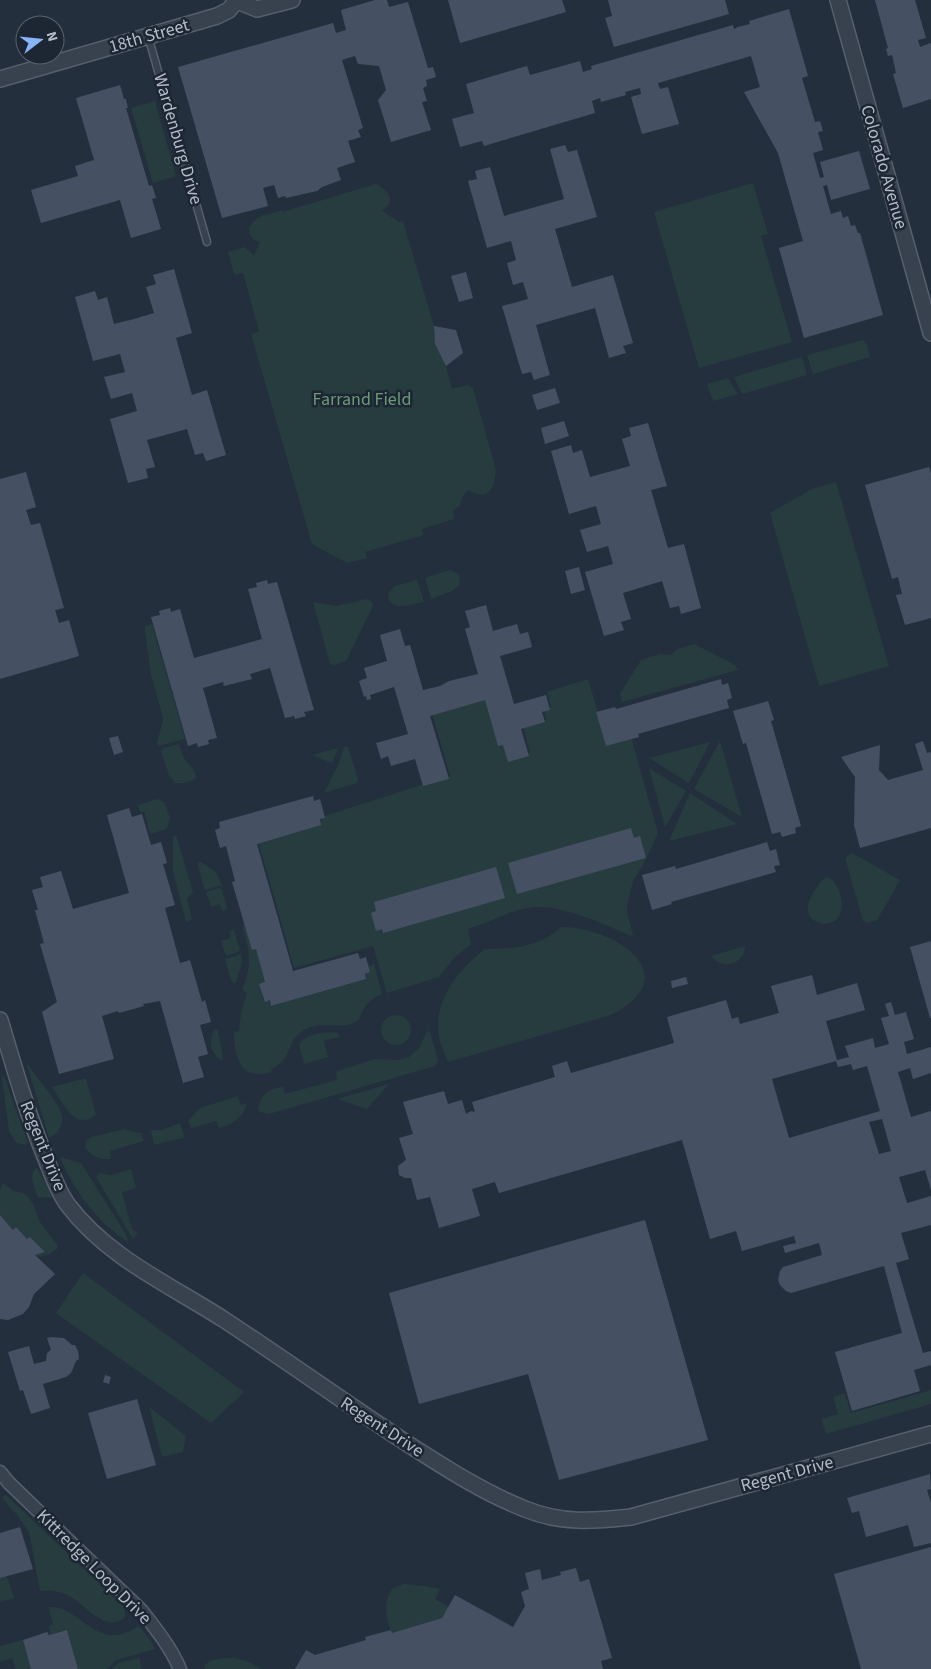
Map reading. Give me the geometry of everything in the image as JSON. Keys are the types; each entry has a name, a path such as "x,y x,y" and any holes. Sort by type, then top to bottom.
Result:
{"street":[{"name":"18th Street","path":"0,79 217,16 229,10 237,1 257,9 292,0"},
{"name":"Colorado Avenue","path":"838,0 931,333"},
{"name":"Regent Drive","path":"0,1020 32,1126 66,1203 82,1223 116,1252 472,1484 526,1510 561,1519 588,1521 631,1517 931,1434"},
{"name":"Kittredge Loop Drive","path":"0,1472 9,1483 142,1611 175,1658 180,1669"}],"lane":[{"name":"Wardenburg Drive","path":"148,36 207,242"}],"green space":[{"path":"155,101 176,176 153,183 131,108"},
{"path":"753,183 768,234 761,236 792,342 699,368 654,212"},
{"name":"Farrand Field","path":"376,184 384,189 390,200 387,207 382,210 399,222 403,221 434,326 435,344 446,366 452,389 468,385 473,388 496,470 494,483 489,492 481,495 469,490 463,496 460,506 453,510 454,519 422,529 424,535 365,552 367,558 347,563 312,544 251,334 259,331 243,273 234,275 228,252 244,247 254,255 260,242 252,238 249,228 259,218"},
{"path":"863,340 867,345 870,357 813,374 807,355"},
{"path":"801,357 807,375 742,394 734,377"},
{"path":"728,378 738,394 713,401 707,384"},
{"path":"836,482 889,666 819,686 770,513 812,489"},
{"path":"449,570 459,575 460,585 452,591 431,599 425,578"},
{"path":"417,580 424,602 402,606 392,604 388,594 394,586"},
{"path":"366,599 372,602 373,606 346,661 335,665 330,664 313,602 337,606"},
{"path":"152,624 185,739 158,746 157,743 163,720 151,675 145,631 145,626"},
{"path":"694,644 735,665 738,670 622,702 620,694 641,660 660,654 671,655 677,649"},
{"path":"588,679 607,743 631,737 658,833 633,881 627,905 633,935 631,936 569,912 534,907 517,910 468,929 471,944 454,958 439,977 387,993 373,946 294,968 258,841 322,822 321,817 450,776 432,713 486,697 510,759 530,753 523,726 546,720 544,710 551,707 547,692"},
{"path":"720,741 742,817 694,789"},
{"path":"710,742 689,783 649,758"},
{"path":"179,744 183,756 196,775 196,778 189,782 175,783 169,775 161,751 164,748"},
{"path":"344,747 348,747 358,780 357,783 324,793 339,763"},
{"path":"334,749 338,749 332,763 312,755"},
{"path":"649,768 686,791 665,827"},
{"path":"690,793 737,824 669,841"},
{"path":"158,799 164,802 170,818 167,829 150,834 144,811 140,812 138,805"},
{"path":"176,835 193,892 187,899 192,919 186,922 173,872 173,836"},
{"path":"852,853 900,880 877,920 868,923 863,921 845,858"},
{"path":"201,862 216,872 222,885 206,890 204,888 198,866 198,863"},
{"path":"827,877 836,884 842,903 840,915 836,920 825,924 812,919 809,915 808,905 820,882"},
{"path":"219,888 222,890 227,909 222,911 220,904 211,907 206,892"},
{"path":"245,924 256,949 265,982 259,984 264,1001 270,1000 271,1006 366,979 365,974 370,972 369,966 374,964 382,994 368,1003 358,1020 351,1024 316,1026 301,1032 293,1041 286,1057 278,1066 271,1069 272,1072 261,1074 246,1070 241,1066 238,1059 234,1032 239,1031 241,1013 247,993 242,990 249,963 248,949 242,925"},
{"path":"561,927 582,929 602,935 621,944 635,956 643,970 644,984 633,1000 611,1015 448,1062 441,1046 438,1023 444,998 457,976 485,949 526,946 544,939"},
{"path":"234,930 240,950 226,956 221,941 231,938 229,931"},
{"path":"745,946 741,958 732,963 721,963 711,956"},
{"path":"241,953 242,964 235,984 231,981 225,959"},
{"path":"396,1015 402,1016 410,1024 410,1036 402,1044 396,1045 390,1044 382,1036 381,1030 382,1024 390,1016"},
{"path":"215,1029 218,1031 222,1060 215,1055 211,1047 211,1038"},
{"path":"427,1031 430,1032 438,1061 435,1066 269,1114 260,1112 258,1109 263,1096 273,1089 283,1087 285,1094 337,1080 337,1071 375,1059 398,1060 409,1057 419,1048"},
{"path":"336,1032 339,1034 339,1037 324,1041 328,1057 304,1064 299,1045 302,1041 311,1035"},
{"path":"26,1062 52,1097 62,1116 62,1124 59,1130 49,1138"},
{"path":"4,1076 28,1143 25,1145 17,1143 9,1132 2,1077"},
{"path":"86,1078 96,1115 86,1120 80,1120 70,1113 52,1087"},
{"path":"389,1084 367,1109 337,1099"},
{"path":"238,1096 241,1105 247,1103 241,1116 233,1122 220,1128 216,1121 191,1128 188,1121 200,1108"},
{"path":"180,1123 183,1138 154,1145 151,1130 162,1130"},
{"path":"125,1129 141,1133 144,1141 110,1151 111,1159 96,1157 85,1147 86,1141 91,1137"},
{"path":"60,1157 81,1163 125,1233 129,1243 107,1226 88,1205 72,1182"},
{"path":"36,1168 54,1198 38,1197 32,1178"},
{"path":"131,1169 136,1188 122,1192 132,1229 138,1233 133,1239 96,1177 99,1173 111,1175"},
{"path":"3,1183 12,1190 25,1194 29,1198 40,1222 58,1246 57,1249 48,1255 37,1257 35,1255 45,1252 30,1237 27,1239 16,1227 13,1230 0,1215 0,1190"},
{"path":"83,1273 244,1392 211,1423 56,1313"},
{"path":"931,1390 931,1404 826,1434 821,1419 838,1414 833,1397 845,1393 851,1413"},
{"path":"149,1407 186,1436 183,1452 162,1457"},
{"path":"6,1495 122,1605 125,1609 125,1617 118,1621 104,1621 63,1593 40,1591 29,1532 2,1498"},
{"path":"7,1576 14,1598 0,1602 0,1578"},
{"path":"404,1584 440,1589 435,1599 449,1607 442,1618 392,1633 386,1610 387,1599 393,1588"},
{"path":"48,1607 67,1611 101,1633 111,1635 124,1633 139,1626 155,1649 116,1660 107,1669 78,1669 67,1630 50,1634 49,1626 53,1624"},
{"path":"23,1640 31,1669 16,1669 12,1658 0,1662 0,1646"},
{"path":"139,1658 142,1669 112,1669 118,1663"},
{"path":"235,1658 252,1663 260,1669 205,1669 204,1667 213,1660"}],"building":[{"path":"375,0 387,0 389,7 408,2 428,68 433,67 436,77 426,80 427,86 423,88 427,101 422,102 431,130 391,142 378,100 386,90 379,66 358,64 355,56 342,60 363,128 358,130 361,137 348,141 355,162 337,168 341,180 322,187 317,191 278,198 274,185 263,188 268,206 222,218 178,67 333,23 336,33 346,30 341,10"},
{"path":"448,0 562,0 566,12 460,43"},
{"path":"608,0 725,0 729,14 614,47 605,18 612,16"},
{"path":"875,0 915,0 926,38 918,40 920,47 931,43 931,99 903,108 893,74 896,73 892,55 888,56 886,49 888,48"},
{"path":"789,9 808,76 802,78 815,122 820,121 823,131 818,132 823,150 813,153 820,178 824,177 820,162 859,151 870,189 831,200 827,185 823,186 831,214 841,211 843,218 848,216 851,226 855,225 858,233 860,233 883,315 804,338 779,248 803,241 778,153 744,92 760,87 751,56 658,83 660,89 668,87 679,124 642,134 631,97 641,94 640,88 625,92 626,95 601,102 600,98 592,101 595,113 484,146 482,141 460,147 452,119 474,113 466,84 527,66 530,75 580,61 583,72 592,69 591,66 733,25 734,29 750,24 749,21"},
{"path":"120,85 124,99 126,99 128,108 126,108 149,186 152,185 156,198 152,199 161,229 131,238 120,200 41,223 31,190 78,176 75,166 94,160 76,98"},
{"path":"565,145 568,152 577,150 597,217 555,229 572,287 613,275 633,343 623,346 626,353 609,358 595,308 536,325 550,375 534,380 531,372 522,374 502,306 528,299 523,282 513,285 507,263 516,260 511,241 487,248 468,181 477,179 475,171 490,167 504,216 564,199 550,149"},
{"path":"174,269 192,333 176,338 192,395 207,390 226,455 206,461 203,453 195,455 187,429 147,440 155,467 146,469 148,478 128,483 110,419 137,411 132,393 111,399 104,377 125,372 120,354 93,361 75,297 95,291 98,300 107,297 114,324 134,319 154,313 146,287 156,284 153,275"},
{"path":"466,272 473,298 459,302 451,276"},
{"path":"434,326 456,330 463,353 446,366 435,344"},
{"path":"555,388 560,403 537,410 532,395"},
{"path":"564,421 569,436 545,444 541,428"},
{"path":"648,423 667,486 651,490 668,548 684,544 701,608 681,614 679,606 670,608 662,581 623,593 631,619 621,622 624,630 604,636 585,572 613,564 608,546 587,552 580,530 601,524 596,506 569,514 551,451 571,445 573,453 582,450 590,477 630,466 622,439 631,436 629,428"},
{"path":"929,467 931,473 931,618 905,625 896,595 902,594 898,577 892,579 865,485"},
{"path":"26,472 36,507 26,510 31,525 40,523 64,608 55,610 59,623 69,620 79,656 0,679 0,479"},
{"path":"579,567 585,590 571,594 565,571"},
{"path":"267,580 268,584 277,582 314,710 304,712 306,716 295,719 294,716 285,718 270,668 250,674 252,679 224,686 223,682 203,688 217,738 208,740 209,744 198,747 197,743 188,746 151,617 160,615 159,611 170,608 171,612 180,609 194,658 262,639 248,589 257,587 256,583"},
{"path":"486,605 493,631 517,624 520,634 528,632 532,647 500,656 514,704 546,695 550,710 542,712 545,722 521,729 529,756 508,762 503,745 498,746 485,700 430,716 449,779 423,786 415,759 391,766 388,756 381,759 376,743 408,734 394,687 370,695 371,699 367,700 366,696 364,697 359,681 367,678 364,668 387,661 380,635 400,629 405,646 410,645 423,690 478,674 465,629 470,627 465,611"},
{"path":"721,679 722,685 728,683 732,698 727,700 729,708 638,734 639,737 606,746 596,712 615,707 616,709"},
{"path":"768,701 774,720 771,721 801,826 795,828 796,833 782,837 780,832 772,834 746,743 743,744 733,711"},
{"path":"118,736 123,752 114,755 109,738"},
{"path":"923,741 927,753 931,752 931,828 860,848 854,825 855,777 841,757 880,745 879,770 888,780 923,770 915,744"},
{"path":"313,796 314,801 320,799 325,818 320,819 321,825 257,844 293,971 358,953 360,959 366,957 370,972 365,974 366,979 271,1006 270,1000 265,1002 259,984 265,982 256,949 252,950 232,882 235,881 226,846 220,848 215,830 220,828 219,822"},
{"path":"129,808 132,817 142,814 151,845 161,842 167,863 163,864 175,905 165,908 180,963 190,960 202,1002 205,1000 211,1022 200,1025 208,1054 198,1057 204,1077 183,1083 160,1001 102,1016 114,1059 59,1074 42,1012 57,1002 40,944 44,943 32,890 43,887 40,877 61,871 73,909 129,893 107,815"},
{"path":"631,828 634,838 640,836 646,858 517,894 508,863"},
{"path":"767,842 770,851 776,849 780,865 774,866 776,872 671,902 672,904 652,910 642,875 675,866 676,869"},
{"path":"496,867 505,898 383,933 382,929 376,931 371,913 376,911 374,902"},
{"path":"931,941 931,1018 930,1018 910,947"},
{"path":"812,975 817,995 857,983 865,1010 826,1021 837,1060 849,1057 845,1046 873,1038 875,1048 889,1044 881,1018 889,1016 885,1004 891,1002 895,1015 906,1012 914,1039 904,1042 907,1054 931,1047 931,1073 913,1079 910,1068 898,1072 911,1117 931,1111 931,1190 925,1170 899,1177 907,1203 931,1196 931,1225 901,1233 909,1259 896,1263 923,1353 931,1351 931,1365 914,1370 920,1391 852,1411 835,1352 902,1333 884,1266 791,1293 786,1291 778,1280 780,1271 783,1267 822,1255 819,1243 785,1253 783,1246 796,1243 794,1236 742,1251 736,1231 710,1239 682,1140 499,1193 495,1182 472,1189 480,1216 439,1228 430,1197 417,1200 411,1178 399,1175 398,1166 406,1160 399,1138 413,1134 403,1102 444,1091 448,1104 462,1100 466,1114 471,1111 475,1112 472,1102 555,1077 552,1066 567,1061 571,1073 674,1043 667,1017 726,1000 732,1019 738,1017 740,1024 779,1013 771,986","holes":["836,1061 838,1067 851,1064 853,1070 867,1066 880,1111 789,1138 772,1079","882,1119 891,1151 879,1154 869,1122"]},
{"path":"686,977 688,984 672,988 671,981"},
{"path":"0,1215 13,1230 16,1227 27,1239 30,1237 45,1252 35,1255 55,1274 34,1294 29,1307 23,1314 8,1320 0,1319"},
{"path":"645,1220 708,1440 559,1480 528,1374 419,1404 389,1293"},
{"path":"47,1338 64,1338 72,1345 75,1345 79,1359 76,1361 71,1373 66,1377 43,1384 50,1408 31,1414 23,1390 20,1391 8,1352 29,1346 34,1364 46,1361 47,1353 51,1350"},
{"path":"105,1375 111,1377 109,1384 103,1382"},
{"path":"137,1399 156,1465 107,1479 88,1413"},
{"path":"930,1474 931,1489 927,1490 931,1503 931,1543 914,1547 908,1525 866,1537 859,1511 852,1513 847,1498"},
{"path":"20,1527 33,1569 0,1578 0,1533"},
{"path":"931,1547 931,1669 861,1669 834,1574"},
{"path":"576,1568 580,1582 589,1579 612,1658 601,1661 603,1669 295,1669 306,1650 315,1655 366,1640 365,1637 391,1630 392,1633 442,1618 455,1595 513,1627 525,1606 521,1592 529,1589 525,1573 540,1569 542,1580 561,1575 560,1572"},
{"path":"67,1630 78,1669 31,1669 23,1640 47,1632 49,1635"}]}
